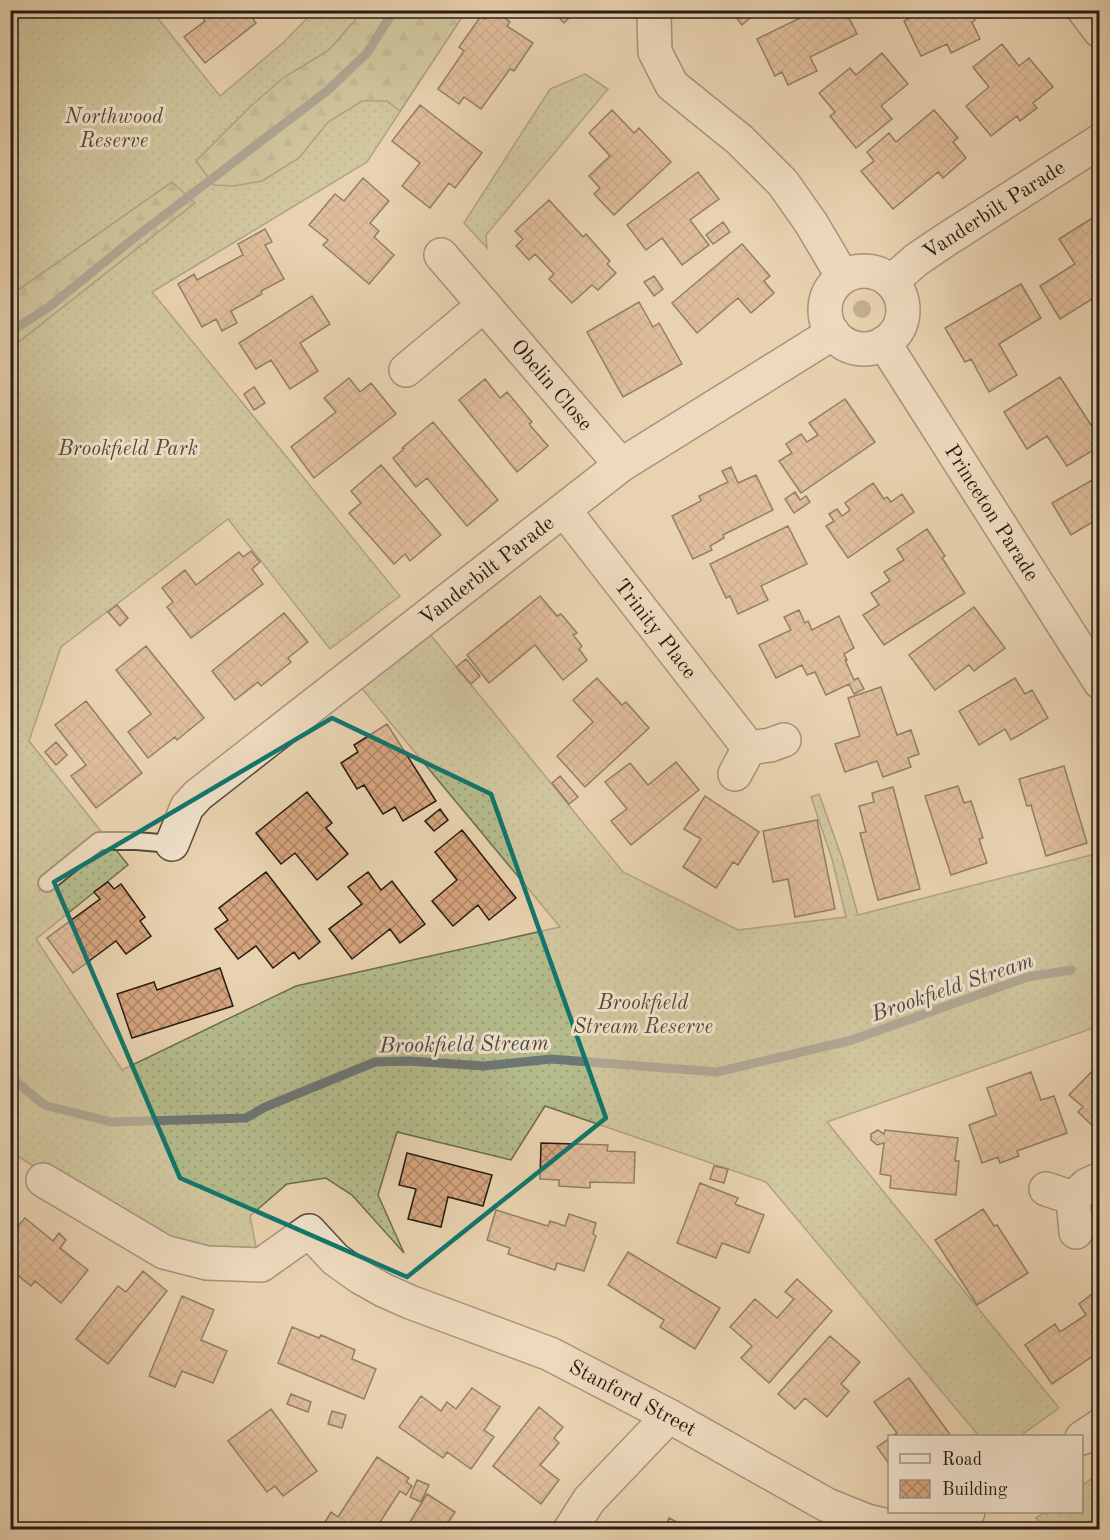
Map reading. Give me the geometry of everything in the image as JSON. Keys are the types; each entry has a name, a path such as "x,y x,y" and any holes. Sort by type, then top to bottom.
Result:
{"street":[{"path":"656,10 654,15 655,52 672,85 740,140 783,183 843,277"},
{"path":"1084,10 1100,32"},
{"name":"Vanderbilt Parade","path":"891,282 916,260 944,241 1100,141"},
{"name":"Obelin Close","path":"441,255 621,465"},
{"path":"853,272 873,272 883,275 898,291 903,314 900,325 884,343 862,349 841,341 833,333 827,322 825,309 827,297 834,285 843,277 853,272"},
{"path":"406,370 484,305"},
{"name":"Vanderbilt Parade","path":"172,844 186,807 198,795 621,465 833,333"},
{"name":"Princeton Parade","path":"884,343 1100,682"},
{"name":"Trinity Place","path":"564,510 742,761 784,740"},
{"path":"1076,1232 1059,1193 1100,1179"},
{"name":"Stanford Street","path":"43,1180 164,1252 207,1263 261,1265 309,1231 334,1259 383,1290 550,1354 669,1416 827,1505 889,1528 936,1524 965,1513"},
{"path":"570,1530 590,1500 669,1416"},
{"path":"1083,1437 1100,1426"}],"lane":[{"path":"47,883 99,841 172,844"}],"highlighted area":[{"path":"332,718 491,794 606,1118 407,1277 180,1178 54,882"}],"green space":[{"path":"10,11 152,11 220,96 284,42 314,11 466,11 367,162 152,292 400,596 330,649 228,519 61,647 29,741 128,865 36,939 122,1070 296,986 560,927 360,686 429,633 623,872 738,930 846,917 832,859 811,797 819,794 842,858 858,915 1099,853 1099,1026 827,1122 1059,1408 1021,1435 978,1435 766,1182 545,1106 511,1160 397,1132 378,1195 404,1253 352,1195 326,1178 287,1184 250,1216 258,1257 237,1260 126,1224 11,1152"},
{"path":"359,11 466,11 400,111 387,101 362,101 328,122 299,158 262,181 234,186 214,185 196,161 251,106 283,78 329,50 356,19"},
{"path":"585,74 608,89 486,235 487,248 464,223 550,89"},
{"path":"172,182 195,203 11,348 11,295"},
{"path":"1099,1473 1099,1529 1045,1529 1036,1518 1044,1513 1083,1513 1083,1485"}],"building":[{"path":"197,10 247,10 256,23 205,63 184,37 205,21"},
{"path":"490,10 494,10 510,22 507,26 533,43 514,71 510,69 481,109 464,97 459,104 438,89 464,51 459,47 481,16 485,19"},
{"path":"552,10 577,10 564,23"},
{"path":"730,10 759,10 742,25"},
{"path":"816,10 845,10 857,34 810,57 817,71 788,85 782,72 775,76 757,39"},
{"path":"925,10 978,10 972,13 975,20 972,22 980,39 951,53 947,44 921,56 904,21"},
{"path":"1002,44 1019,66 1029,58 1053,87 1033,103 1037,108 1020,121 1017,116 991,136 966,106 989,87 973,67"},
{"path":"882,53 908,84 881,106 892,119 856,148 830,116 835,112 819,93 850,68 856,75"},
{"path":"420,105 482,153 455,188 449,183 430,208 402,186 420,163 392,141"},
{"path":"612,110 634,133 639,128 671,162 614,215 594,194 600,188 589,176 610,156 589,133"},
{"path":"934,110 958,138 953,142 966,158 943,178 938,172 893,209 861,171 874,161 867,152 889,133 896,142"},
{"path":"698,172 719,199 690,220 709,245 682,265 662,238 646,250 627,225"},
{"path":"363,178 389,201 370,223 379,231 374,237 394,255 369,284 323,245 328,240 309,225 335,194 344,201"},
{"path":"549,200 583,237 586,234 610,261 607,264 616,273 598,290 592,285 572,303 549,279 554,274 535,254 529,260 516,246 523,239 515,231"},
{"path":"1094,217 1100,226 1100,294 1060,319 1040,286 1075,264 1059,239"},
{"path":"723,222 730,232 713,244 706,235"},
{"path":"265,229 272,242 265,245 284,279 231,311 237,323 222,331 216,319 202,327 178,284 194,274 197,280 243,255 238,244"},
{"path":"742,244 770,276 764,281 774,293 751,313 738,298 697,333 672,303"},
{"path":"654,276 663,289 654,296 644,282"},
{"path":"1021,284 1041,318 999,344 1017,375 989,392 971,359 965,362 945,328"},
{"path":"312,296 330,324 300,343 318,371 290,389 271,360 256,369 239,343"},
{"path":"639,302 653,327 659,323 682,364 623,397 587,332"},
{"path":"1060,377 1100,439 1100,446 1067,466 1047,436 1027,449 1004,412"},
{"path":"349,378 360,392 371,383 396,414 314,478 291,447 336,412 324,398"},
{"path":"485,379 500,398 507,392 532,422 529,424 548,446 517,472 459,400"},
{"path":"254,387 265,403 254,410 244,394"},
{"path":"845,399 875,442 801,493 779,461 792,453 786,444 801,434 807,442 818,435 809,423"},
{"path":"433,422 498,500 467,526 427,478 416,487 393,458"},
{"path":"381,465 441,535 410,561 405,554 394,564 349,513 361,503 351,491"},
{"path":"731,467 738,483 756,475 773,510 723,535 724,538 710,546 712,550 693,559 672,516 701,501 699,496 728,482 722,471"},
{"path":"1099,476 1100,526 1096,520 1071,535 1052,503"},
{"path":"873,483 884,499 887,497 891,502 902,494 914,512 848,558 826,526 834,521 829,514 837,509 842,516 850,510 845,503"},
{"path":"795,492 800,500 806,496 810,502 794,513 785,499"},
{"path":"788,526 807,564 761,586 768,600 738,614 730,596 726,598 710,564"},
{"path":"927,529 945,556 942,558 965,593 884,645 863,615 879,605 871,593 890,581 884,572 904,560 897,549"},
{"path":"251,551 260,562 252,569 263,584 191,638 167,607 173,602 162,588 185,570 196,585 239,552 243,557"},
{"path":"540,596 557,616 561,614 577,633 573,635 582,646 579,649 587,660 563,680 535,645 489,683 467,655"},
{"path":"117,605 128,618 120,626 108,612"},
{"path":"974,607 1005,648 974,671 969,665 935,690 909,655"},
{"path":"799,610 805,623 808,621 812,630 839,616 854,648 844,654 847,660 845,660 854,680 858,678 864,689 854,694 849,684 826,695 815,672 807,675 802,665 776,678 759,645 791,630 784,617"},
{"path":"284,613 308,642 288,658 291,662 261,686 258,682 235,700 212,671"},
{"path":"146,646 204,718 177,740 175,737 148,758 128,732 151,714 116,670"},
{"path":"466,659 480,676 471,684 456,667"},
{"path":"597,678 622,705 626,702 649,728 585,787 557,756 593,722 573,700"},
{"path":"1015,678 1025,694 1032,690 1048,718 1011,740 1005,729 979,745 959,711"},
{"path":"881,687 897,735 911,730 919,754 908,758 911,767 883,777 877,761 845,772 835,744 860,736 848,698"},
{"path":"86,701 142,773 96,808 71,776 86,765 55,725"},
{"path":"387,724 436,801 403,821 395,807 383,814 364,785 357,789 341,763 358,752 354,745"},
{"path":"56,742 67,755 56,765 45,752"},
{"path":"676,762 699,790 631,845 611,821 627,809 605,782 630,763 648,785"},
{"path":"1064,766 1087,843 1046,856 1031,805 1027,806 1019,779"},
{"path":"560,776 578,797 569,804 552,783"},
{"path":"958,786 964,803 971,801 983,838 979,839 987,863 951,875 925,796"},
{"path":"893,787 920,889 878,900 860,833 866,832 859,806 874,802 872,793"},
{"path":"307,792 332,823 326,828 348,854 317,880 295,853 281,864 256,833"},
{"path":"705,796 759,832 738,865 733,862 716,888 683,867 701,839 684,829"},
{"path":"440,809 448,820 434,831 425,821"},
{"path":"817,820 835,909 795,917 788,879 773,882 763,831"},
{"path":"462,830 516,898 489,920 478,905 453,926 432,901 457,880 435,852"},
{"path":"266,872 320,942 299,959 294,952 273,968 256,946 238,959 215,929 228,920 219,908"},
{"path":"368,872 381,890 392,881 425,924 400,943 390,929 352,959 329,929 362,904 348,887"},
{"path":"108,882 114,889 121,884 145,917 140,921 151,936 126,954 116,941 73,973 47,938 100,899 94,892"},
{"path":"220,968 233,1006 132,1038 117,994 154,982 157,990"},
{"path":"1100,1063 1100,1124 1095,1128 1078,1112 1083,1107 1069,1095"},
{"path":"1031,1072 1041,1100 1054,1096 1067,1133 1017,1151 1019,1156 1000,1163 998,1157 982,1163 969,1125 996,1115 987,1088"},
{"path":"878,1130 884,1134 885,1130 958,1138 955,1161 959,1161 956,1195 890,1188 891,1176 880,1174 884,1143 877,1145 871,1140 871,1134"},
{"path":"541,1143 608,1145 607,1151 635,1152 634,1183 590,1182 590,1188 559,1186 559,1180 540,1179"},
{"path":"407,1153 492,1175 483,1206 448,1197 441,1227 408,1219 416,1189 399,1185"},
{"path":"714,1166 728,1169 724,1183 710,1179"},
{"path":"700,1183 738,1198 735,1204 764,1215 749,1253 722,1243 716,1258 677,1243"},
{"path":"983,1209 994,1226 997,1225 1028,1273 977,1305 935,1240"},
{"path":"496,1210 548,1226 550,1221 565,1226 569,1214 596,1223 593,1234 596,1236 584,1271 557,1263 555,1270 508,1254 510,1248 487,1240"},
{"path":"25,1218 53,1241 59,1233 66,1240 60,1248 88,1270 61,1303 35,1281 31,1286 10,1269 10,1235"},
{"path":"628,1252 720,1308 695,1349 660,1327 664,1320 608,1285"},
{"path":"143,1271 167,1291 108,1364 76,1339 118,1286 126,1292"},
{"path":"797,1279 832,1311 769,1383 741,1358 752,1346 730,1327 755,1299 777,1318 794,1299 785,1292"},
{"path":"1092,1294 1100,1305 1100,1351 1052,1384 1025,1345 1055,1324 1060,1332 1086,1315 1079,1304"},
{"path":"182,1296 214,1310 201,1340 227,1351 213,1383 182,1371 175,1387 149,1376"},
{"path":"292,1327 319,1338 321,1335 355,1350 352,1359 376,1369 364,1399 278,1363"},
{"path":"830,1336 860,1362 841,1384 849,1391 827,1417 805,1398 795,1409 778,1394"},
{"path":"909,1378 950,1435 894,1435 897,1433 874,1402"},
{"path":"472,1388 500,1407 484,1430 494,1437 471,1469 447,1452 443,1458 399,1427 421,1396 441,1411 447,1402 456,1409"},
{"path":"291,1394 311,1402 308,1412 287,1404"},
{"path":"539,1407 563,1427 554,1438 559,1443 540,1465 559,1480 541,1504 493,1466"},
{"path":"271,1409 317,1471 283,1496 275,1486 267,1492 228,1441"},
{"path":"332,1411 346,1415 342,1428 328,1424"},
{"path":"888,1439 888,1462 877,1447"},
{"path":"377,1457 409,1478 406,1482 412,1486 406,1495 400,1491 375,1530 320,1530 331,1512 338,1517"},
{"path":"417,1480 429,1485 421,1502 410,1497"},
{"path":"427,1494 455,1512 446,1526 452,1530 405,1530"},
{"path":"669,1518 692,1530 664,1530"}],"waterway":[{"path":"10,332 49,307 133,239 327,91 367,53 394,10"},
{"name":"Brookfield Stream","path":"10,1076 47,1106 112,1122 246,1118 265,1107 375,1062 409,1061 484,1066 551,1059 717,1072 852,1040 1028,977 1071,970"}],"park label":[{"name":"Northwood Reserve","path":"114,128"},
{"name":"Brookfield Park","path":"128,448"},
{"name":"Brookfield Stream Reserve","path":"643,1014"}]}
